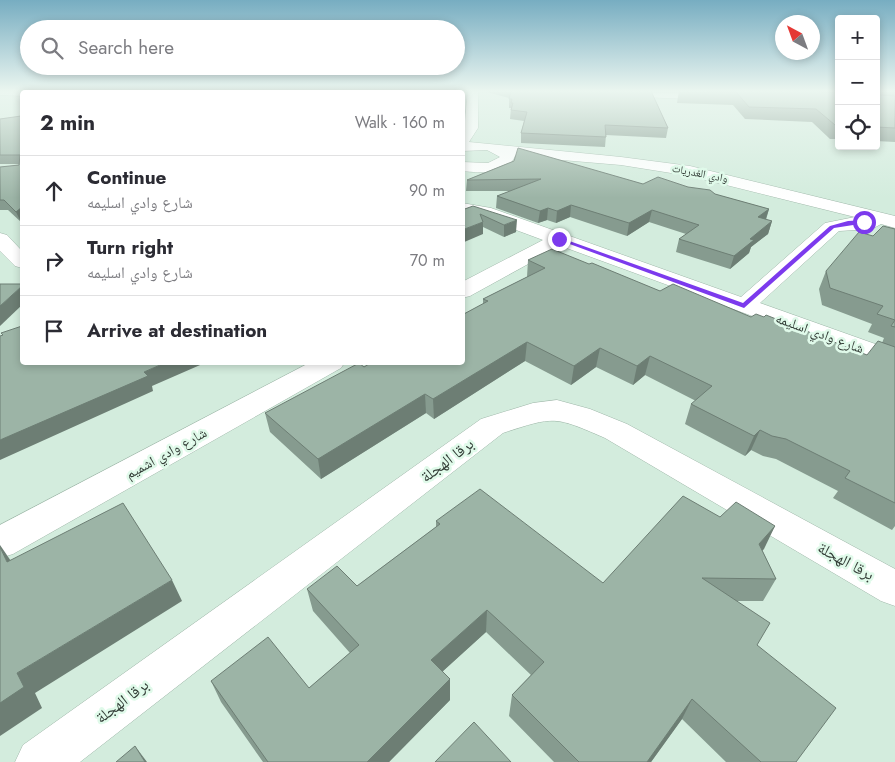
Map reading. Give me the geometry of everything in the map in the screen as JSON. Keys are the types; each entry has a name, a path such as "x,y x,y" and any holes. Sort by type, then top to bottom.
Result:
{"street":[{"path":"465,137 471,128 497,153"},
{"path":"465,148 497,153"},
{"path":"465,166 486,167 497,153"},
{"name":"وادي الغدريات","path":"497,153 551,161 654,170 711,181 895,228"},
{"name":"وادي الغدريات","path":"497,153 614,160 690,171 895,222"},
{"name":"شارع وادي اسليمه","path":"465,209 485,212 895,360"},
{"path":"822,209 832,218 832,227"},
{"path":"744,306 832,227 848,223 873,222"},
{"path":"0,239 20,260"},
{"path":"465,289 559,239"},
{"name":"شارع وادي اشميم","path":"0,543 326,365"},
{"name":"برقا الهجلة","path":"40,762 492,426 526,415 555,410 587,419 616,431 895,589"}],"building":[{"path":"0,127 20,127 20,155 0,155"},
{"path":"523,127 605,127 606,137 521,133"},
{"path":"638,127 667,127 668,128"},
{"path":"880,127 895,127 880,127"},
{"path":"518,148 643,184 658,177 688,187 710,190 715,194 769,209 758,217 772,221 750,239 754,240 734,256 679,239 699,225 652,210 629,223 571,205 557,211 548,208 540,211 497,196 541,179 467,180 514,161"},
{"path":"20,155 20,209 16,212 4,200 0,200 0,167 19,165"},
{"path":"473,206 517,220 504,225 480,214 483,222 465,229 465,209"},
{"path":"883,226 895,229 895,320 877,314 883,306 830,288 826,271 859,232 873,236"},
{"path":"552,249 660,291 673,284 751,317 756,314 764,317 766,315 867,355 878,341 895,347 895,503 845,478 850,471 786,439 772,436 760,430 754,436 691,404 712,386 650,356 637,366 600,348 574,366 527,342 433,399 425,394 318,459 265,413 355,365 364,367 367,365 465,365 465,313 488,301 483,299 545,268 528,260"},
{"path":"0,284 20,284 20,288 0,306"},
{"path":"20,327 20,365 160,365 144,372 148,376 0,440 0,336 3,335 1,333"},
{"path":"480,489 603,583 683,496 720,517 736,502 775,526 759,544 776,579 702,578 770,623 757,645 836,708 796,762 761,762 692,699 647,762 579,762 512,695 544,662 487,610 431,660 450,679 367,762 268,762 211,681 268,637 309,688 359,645 307,589 337,566 357,586 440,524 436,521"},
{"path":"123,503 172,580 17,673 24,687 0,703 0,547 7,562"},
{"path":"474,722 511,762 435,762"},
{"path":"135,746 145,762 116,762"}],"route":[{"path":"559,239 744,306 832,227 839,224 864,222"}]}
